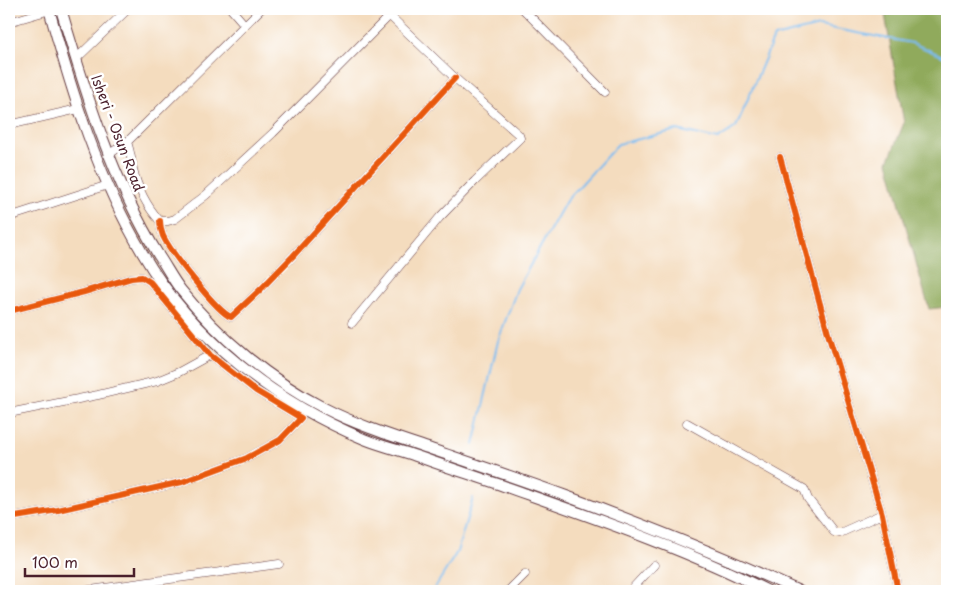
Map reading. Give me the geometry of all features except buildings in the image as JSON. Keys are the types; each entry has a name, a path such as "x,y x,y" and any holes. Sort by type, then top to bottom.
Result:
{"main road":[{"name":"Isheri - Osun Road","path":"62,9 76,59 108,155 134,213 180,289 209,322 244,354 283,383 324,408 370,429 566,496 692,544 799,591"},
{"path":"50,10 78,109 116,203 143,255 155,272 200,330 222,350 277,392 319,418 366,440 563,507 688,554 768,591"}],"street":[{"path":"76,59 128,9"},
{"path":"231,9 244,24"},
{"path":"108,155 127,142 261,9"},
{"path":"160,221 168,222 175,219 206,195 273,133 396,9"},
{"path":"523,9 605,92"},
{"path":"9,22 50,10"},
{"path":"352,323 440,217 475,181 520,140 520,135 455,78 389,15"},
{"path":"127,142 132,154 132,167 139,186 154,214 160,221 163,236 205,292 227,316 231,317 292,256 455,78"},
{"path":"9,125 78,109"},
{"path":"780,157 829,337 882,514 898,591"},
{"path":"9,217 108,185"},
{"path":"9,311 131,278 142,277 150,282 210,354 256,391 300,418 280,440 247,458 182,482 58,510 9,518"},
{"path":"9,413 98,395 158,380 179,372 210,354"},
{"path":"687,423 804,489 808,499 834,532 840,533 882,514"},
{"path":"83,591 279,564"},
{"path":"630,591 654,566"},
{"path":"508,591 526,574"}],"green space":[{"path":"884,9 947,9 947,307 929,309 888,162 904,123"}],"waterway":[{"path":"474,445 498,341 517,289 566,201 618,144 677,130 718,139 736,127 774,37 819,26 912,43 947,58"},
{"path":"433,591 457,552 473,498"}],"cycle path":[{"path":"160,221 167,244 184,267 215,304 231,317 293,256 455,78"},
{"path":"780,157 829,337 882,514 898,591"},
{"path":"9,311 131,278 142,277 150,282 210,355 256,391 301,418 280,440 247,458 182,482 58,510 9,518"}]}
